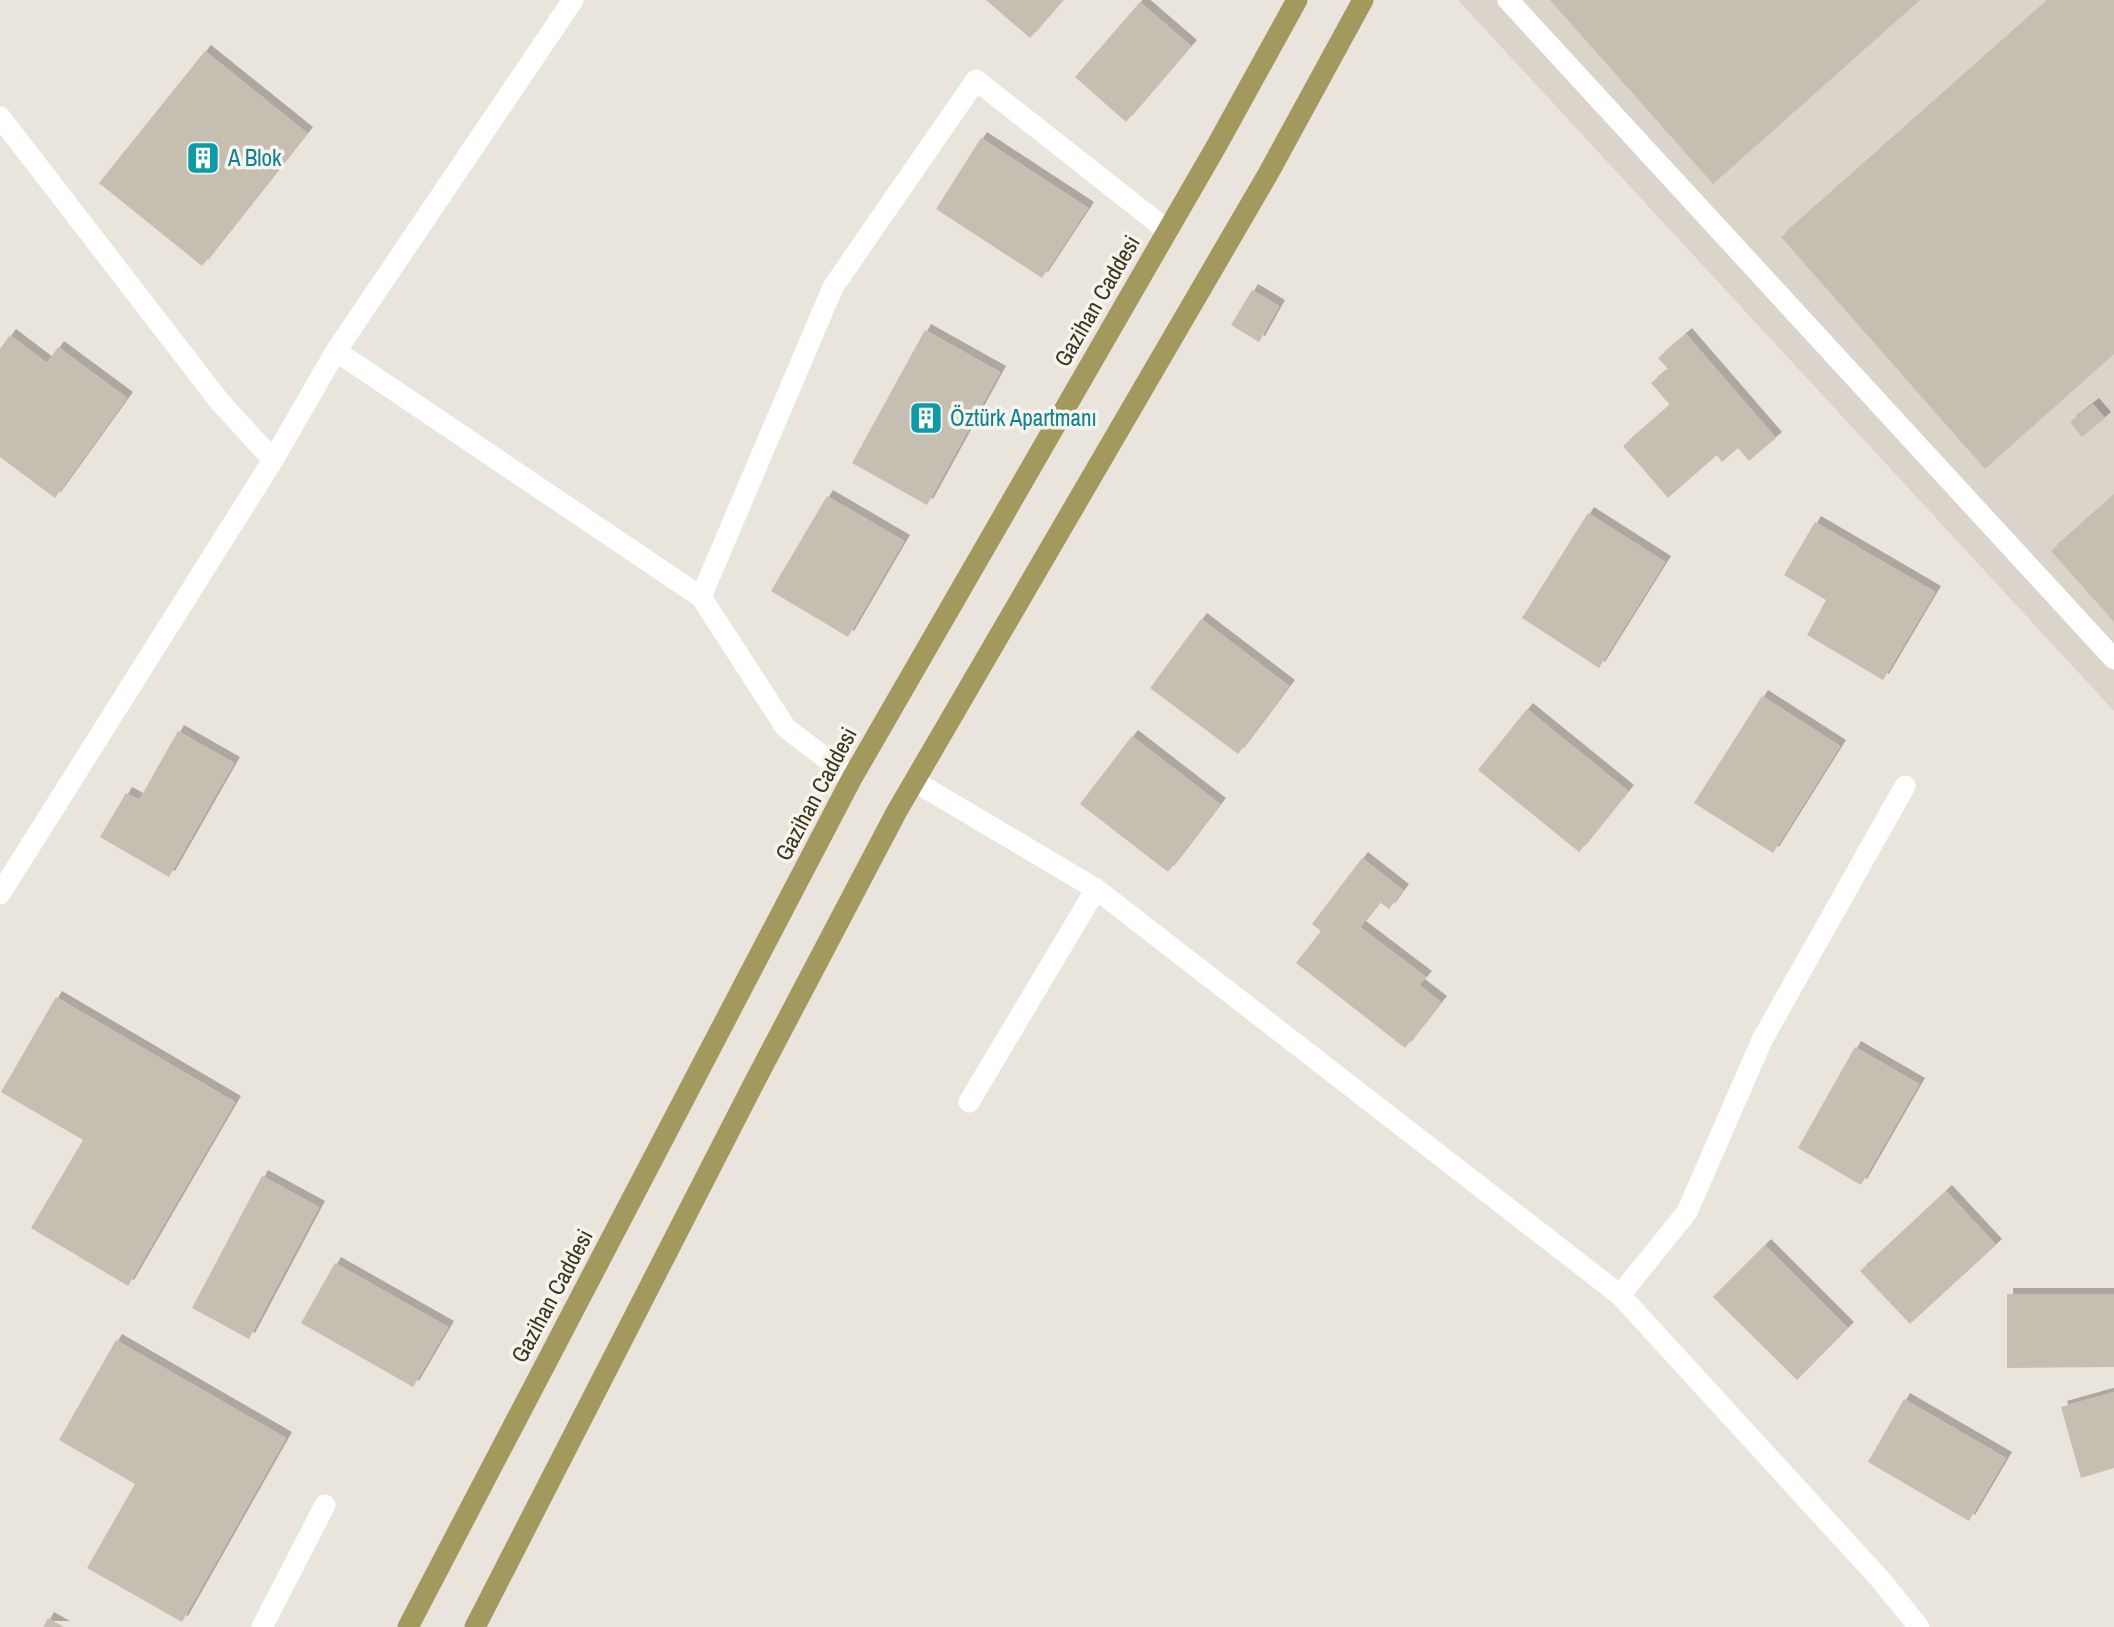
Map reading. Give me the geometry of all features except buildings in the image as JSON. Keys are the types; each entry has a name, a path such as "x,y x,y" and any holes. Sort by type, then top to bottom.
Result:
{"main road":[{"name":"Gazihan Caddesi","path":"408,1627 852,778 1168,231 1297,0"},
{"path":"475,1627 754,1083 914,781 1268,174 1363,0"}],"street":[{"path":"0,894 273,460 336,351 573,0"},
{"path":"1508,0 2114,659"},
{"path":"701,597 833,286 976,80 1168,231"},
{"path":"0,117 220,402 273,460"},
{"path":"336,351 701,597 786,729 852,778"},
{"path":"914,781 1096,889 1620,1295 1880,1579 1919,1627"},
{"path":"1620,1295 1687,1212 1762,1040 1905,786"},
{"path":"969,1102 1096,889"},
{"path":"262,1627 325,1505"}],"shaded area":[{"path":"1458,0 2114,0 2114,711"}],"place":[{"name":"A Blok","path":"203,158"},
{"name":"Öztürk Apartmanı","path":"926,418"}]}
